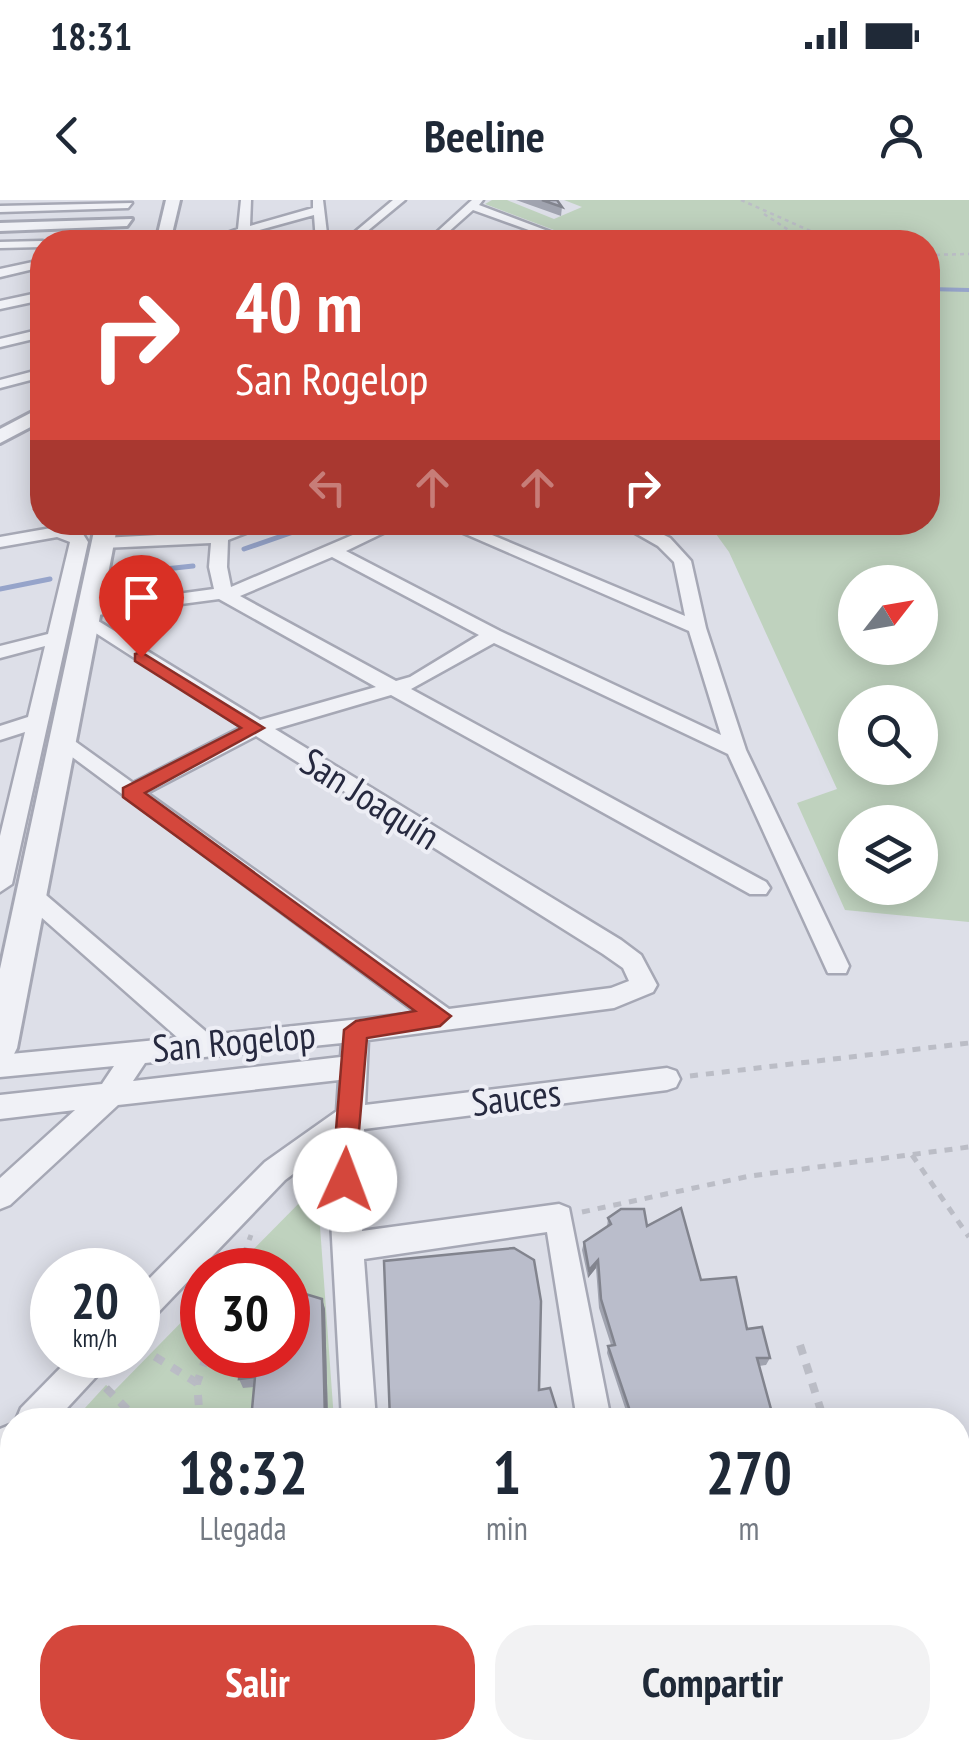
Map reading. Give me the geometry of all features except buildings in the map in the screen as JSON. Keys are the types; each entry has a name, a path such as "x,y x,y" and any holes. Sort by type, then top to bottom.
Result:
{"street":[{"path":"158,200 161,230"},
{"path":"155,230 173,200"},
{"path":"244,230 246,200"},
{"path":"363,230 400,200"},
{"path":"445,230 475,203 536,230"},
{"path":"0,210 128,205"},
{"path":"259,230 318,205 321,230"},
{"path":"0,227 127,222"},
{"path":"0,245 30,244"},
{"path":"0,273 30,267"},
{"path":"0,305 30,299"},
{"path":"0,343 30,336"},
{"path":"0,384 30,377"},
{"path":"0,437 30,420"},
{"path":"0,542 41,535"},
{"path":"0,884 7,831 79,542 74,535"},
{"path":"0,1048 105,535"},
{"path":"221,535 218,567 224,595 758,888"},
{"path":"88,616 224,595 364,535"},
{"path":"477,535 697,628"},
{"path":"650,535 664,542 682,560 697,628 736,750 837,966"},
{"path":"332,550 493,635 736,750"},
{"name":"San Joaquín","path":"88,616 254,728 612,947 639,970 644,984"},
{"path":"130,792 254,728 432,674 493,635"},
{"path":"0,652 56,638"},
{"path":"0,733 37,722"},
{"path":"62,742 440,1016"},
{"path":"32,896 203,1044"},
{"name":"San Rogelop","path":"0,1066 356,1030 440,1016 614,998 644,984"},
{"path":"356,1030 347,1120 348,1247 358,1408"},
{"path":"0,1196 108,1097 138,1051"},
{"path":"0,1106 354,1067"},
{"name":"Sauces","path":"160,1289 274,1172 347,1120 667,1079"},
{"path":"348,1247 559,1217 592,1408"},
{"path":"44,1408 73,1378"}],"path":[{"path":"741,200 807,230"},
{"path":"758,209 790,230"},
{"path":"940,254 969,254"},
{"path":"667,1079 969,1043"},
{"path":"559,1217 750,1176 969,1147"},
{"path":"912,1154 969,1237"},
{"path":"800,1344 820,1408"},
{"path":"160,1360 197,1383"},
{"path":"199,1378 199,1408"},
{"path":"106,1388 126,1408"}],"green space":[{"path":"507,200 554,219 582,207 564,200 969,200 969,922 845,910 843,905 938,905 938,805 838,805 838,894 797,803 837,789 729,552 717,535 940,535 940,230 554,230 485,204"},
{"path":"317,1185 333,1408 85,1408 106,1385 114,1391 127,1378 160,1378 160,1344 180,1324 180,1378 310,1378 310,1248 255,1248"}],"waterway":[{"path":"940,289 969,290"},
{"path":"244,549 284,535"},
{"path":"119,574 193,566"},
{"path":"0,589 50,579"}],"route":[{"path":"141,657 254,728 130,792 440,1016 356,1030 345,1180"}]}
